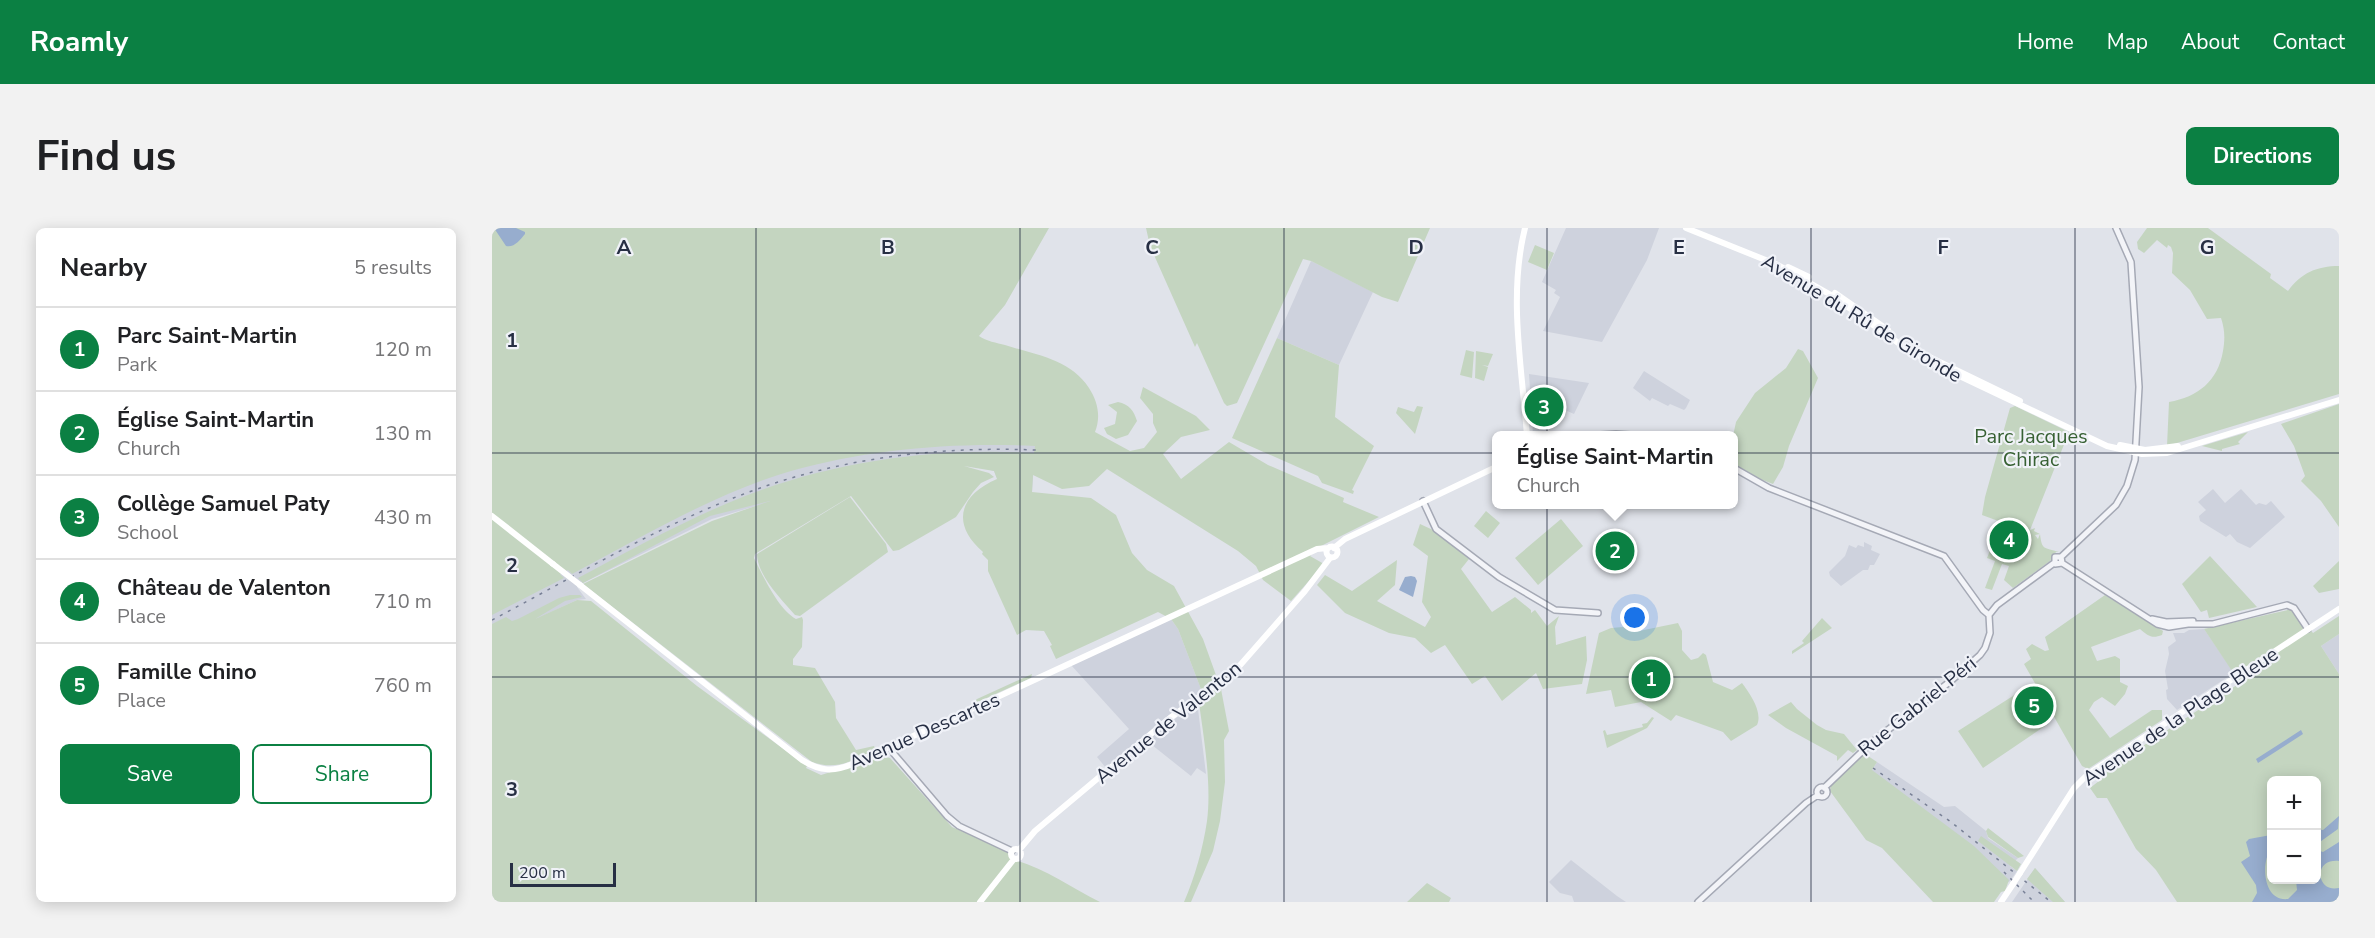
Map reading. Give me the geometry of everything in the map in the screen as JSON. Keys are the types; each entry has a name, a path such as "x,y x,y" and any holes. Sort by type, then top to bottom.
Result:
{"main road":[{"path":"1525,228 1518,263 1516,309 1528,431"},
{"name":"Avenue du Rû de Gironde","path":"1686,228 1764,258 1813,284 1928,361 2107,446 2137,450"},
{"name":"Avenue du Rû de Gironde","path":"1694,228 1784,264 1817,282 1852,303 1907,345 1954,370 2091,436 2137,450"},
{"path":"2195,443 2339,398"},
{"path":"2137,450 2161,449 2195,443 2339,398"},
{"path":"2246,426 2254,426"},
{"name":"Avenue Descartes","path":"492,516 794,753 816,768 826,771 843,768 891,747 1317,549 1330,552 1345,538 1492,469"},
{"name":"Avenue de Valenton","path":"980,902 1014,859 1021,856 1015,850 1035,831 1170,718 1219,684 1245,660 1324,568 1330,552"},
{"name":"Avenue de la Plage Bleue","path":"2001,902 2074,788 2088,774 2339,609"}],"street":[{"path":"2061,560 2118,502 2131,477 2137,450 2139,387 2132,262 2116,228"},
{"path":"1738,470 1769,489 1944,556 1989,615 1997,605 2054,563 2055,557 2157,624 2169,627 2212,624 2287,605 2294,608 2308,629"},
{"path":"1423,501 1436,529 1499,577 1555,610 1598,613"},
{"name":"Rue Gabriel Péri","path":"1698,902 1806,803 1818,795 1818,789 1824,788 1864,749 1980,655 1990,633 1989,615"},
{"path":"891,747 894,754 958,826 1015,850"}],"shaded area":[{"path":"1566,228 1659,228 1647,260 1602,342 1543,331 1560,297 1554,293 1556,290 1542,282"},
{"path":"1311,261 1373,292 1339,365 1277,338"},
{"path":"1644,371 1690,400 1686,408 1684,410 1670,404 1668,406 1652,398 1650,401 1633,388"},
{"path":"1529,374 1589,383 1574,414 1558,407 1546,431 1533,431"},
{"path":"1037,420 1032,492 997,478 994,471 976,466 958,465 783,498 712,519 583,583 577,587 586,599 577,600 523,625 492,632 492,604 791,453"},
{"path":"2213,489 2225,503 2241,489 2256,505 2259,503 2266,505 2271,501 2285,517 2250,548 2237,542 2230,534 2226,537 2200,521 2199,516 2206,510 2198,502"},
{"path":"1864,542 1872,546 1871,550 1880,554 1868,570 1863,570 1841,586 1830,576 1829,572 1845,556 1849,545 1856,548 1858,545 1864,547"},
{"path":"1171,619 1178,629 1202,692 1106,768 1097,757 1129,729 1071,665"},
{"path":"2204,629 2234,673 2177,710 2167,699 2165,671 2169,654 2168,647 2176,641 2173,633"},
{"path":"2339,634 2339,674 2321,646"},
{"path":"1195,703 1198,709 1206,774 1197,768 1191,776 1147,741"},
{"path":"1877,762 1944,807 1955,806 1986,831 1988,838 2018,858 2010,866 2017,871 2010,881 2001,887 1862,786"},
{"path":"1571,860 1626,902 1574,902 1572,896 1560,893 1549,882"},
{"path":"2035,868 2065,902 2012,902"}],"green space":[{"path":"492,228 1049,228 1005,305 979,336 992,342 1052,359 1072,370 1089,388 1095,399 1098,415 1095,432 1130,451 1144,448 1157,432 1153,423 1153,414 1140,398 1143,387 1196,416 1210,430 1181,437 1163,454 1181,479 1229,442 1268,465 1344,498 1343,502 1379,517 1319,547 1310,556 1324,564 1291,601 1263,580 1256,566 1238,551 1107,469 1089,486 1062,489 1033,475 1032,492 1091,498 1116,515 1132,553 1147,570 1174,586 1203,639 1221,689 1229,731 1224,740 1225,782 1220,821 1213,851 1191,902 1184,902 1201,852 1207,821 1208,774 1198,695 1202,692 1178,629 1171,619 1158,612 1056,659 1050,646 1052,645 1044,631 1026,630 1017,635 988,571 988,560 966,531 963,520 968,501 984,486 997,479 994,471 964,466 989,473 994,477 981,483 956,517 899,550 893,551 851,496 755,554 754,558 777,600 796,619 802,617 802,647 793,659 793,665 815,668 835,702 836,718 856,750 874,746 876,750 845,763 830,765 812,762 583,584 712,521 770,501 710,516 583,583 578,578 709,511 802,477 878,460 956,453 1034,453 1035,446 943,446 881,452 791,471 707,503 572,574 568,570 560,574 564,578 492,615"},
{"path":"1146,228 1430,228 1398,302 1382,297 1303,259 1237,403 1227,406 1197,343 1195,347 1150,246"},
{"path":"2147,228 2208,228 2271,274 2270,278 2288,291 2310,272 2324,267 2339,266 2339,394 2167,446 2169,402 2198,392 2211,379 2220,362 2224,347 2224,331 2221,318 2207,319 2190,290 2172,273 2171,247 2168,245 2167,248 2157,240 2144,253 2138,249 2137,242"},
{"path":"1535,245 1554,253 1547,270 1528,262"},
{"path":"1277,338 1339,365 1335,417 1374,446 1352,490 1353,494 1322,483 1318,476 1232,438"},
{"path":"1798,349 1803,351 1818,378 1789,446 1783,467 1773,484 1738,467 1738,431 1734,431 1736,422 1755,393 1786,368"},
{"path":"1466,350 1474,352 1472,378 1460,375"},
{"path":"1476,351 1493,354 1488,366 1482,365 1488,367 1484,381 1475,378"},
{"path":"1118,402 1130,408 1137,421 1128,435 1116,439 1107,434 1104,428 1115,424 1117,412 1108,405"},
{"path":"2339,404 2339,527 2321,501 2301,481 2305,476 2294,446 2281,424"},
{"path":"1417,406 1423,407 1415,434 1396,413 1398,407 1414,412"},
{"name":"Parc Jacques Chirac","path":"2015,406 2069,432 2030,530 2035,528 2034,531 2040,534 2045,548 2059,552 2056,552 2050,561 2013,588 2004,580 2009,566 2002,564 1992,590 1985,588 1995,561 1987,558 2001,522 1982,515 2010,408"},
{"path":"2248,432 2238,442 2240,444 2222,449 2222,451 2202,446"},
{"path":"850,497 886,544 888,552 800,616 795,615 766,579 757,554"},
{"path":"1486,511 1500,523 1488,538 1474,526"},
{"path":"1561,519 1583,546 1538,585 1515,558"},
{"path":"1420,524 1433,530 1469,559 1461,569 1492,612 1515,597 1531,610 1531,613 1535,610 1547,626 1559,616 1555,627 1556,645 1586,636 1587,660 1582,684 1543,689 1536,673 1502,701 1485,676 1472,684 1445,645 1431,653 1415,638 1389,633 1345,613 1317,585 1325,575 1352,591 1397,560 1395,585 1377,601 1425,627 1431,617 1422,602 1428,556 1413,545"},
{"path":"2210,556 2257,607 2209,618 2207,610 2201,612 2182,584"},
{"path":"2339,561 2339,589 2319,593 2313,586"},
{"path":"570,595 582,597 565,601 535,619 577,600 591,601 697,686 807,766 806,768 821,775 882,756 890,758 952,827 1008,851 1012,859 1046,873 1100,902 492,902 492,624 506,617 512,621 518,619 559,598"},
{"path":"2105,595 2163,631 2162,635 2153,637 2140,629 2091,647 2097,661 2115,656 2120,659 2120,682 2128,686 2125,694 2115,706 2102,697 2094,702 2089,710 2110,738 2152,710 2162,710 2162,720 2088,769 2082,766 2024,664 2031,659 2026,649 2032,644 2045,651 2049,650 2045,637"},
{"path":"2292,609 2313,633 2339,616 2339,634 2321,646 2339,674 2339,902 2177,902 2156,870 2136,849 2107,798 2097,798 2090,788 2099,781 2097,778 2118,762 2240,683 2204,629"},
{"path":"1636,617 1639,631 1678,623 1682,631 1682,650 1691,660 1703,653 1706,655 1713,682 1732,690 1742,683 1757,709 1757,725 1731,741 1723,732 1676,715 1671,721 1641,702 1615,707 1611,690 1586,694 1599,633 1611,628 1623,627 1622,620"},
{"path":"1822,618 1832,628 1792,654 1792,651 1804,643 1802,641"},
{"path":"1032,674 1031,678 969,706 977,699"},
{"path":"2027,687 2048,724 1983,768 1958,731"},
{"path":"1791,702 1817,725 1826,730 1844,734 1857,750 1853,753 1848,750 1837,761 1837,756 1786,728 1768,715"},
{"path":"1652,717 1654,718 1647,728 1607,748 1603,731 1605,730 1607,735 1643,727 1642,724 1647,723"},
{"path":"1865,754 1877,762 1872,770 1974,846 2009,880 2005,891 2001,892 1994,902 1933,902 1882,848 1866,840 1830,791 1831,785"},
{"path":"1988,828 2024,856 2018,858 1988,837 1986,831"},
{"path":"1981,836 2021,864 2017,871 1978,841"},
{"path":"2035,868 2065,902 2053,902 2027,879"},
{"path":"1427,883 1451,898 1449,902 1407,902"}],"water":[{"path":"494,228 516,228 525,234 514,245 506,246"},
{"path":"1411,576 1417,581 1413,597 1399,590 1405,577"},
{"path":"2301,730 2303,734 2258,763 2256,759"},
{"path":"2339,816 2338,829 2321,841 2321,830"},
{"path":"2267,836 2265,871 2267,884 2273,894 2279,898 2288,899 2297,890 2296,884 2321,884 2321,878 2326,886 2339,888 2339,902 2252,902 2257,893 2256,885 2241,862 2250,856 2246,842 2249,839"},
{"path":"2339,842 2339,861 2332,861 2322,868 2321,872 2321,851"}],"railway":[{"path":"492,620 673,524 772,484 846,464 921,453 997,449 1036,450"},
{"path":"1873,768 1951,822 2051,902"},
{"path":"2004,872 2034,902"}],"place":[{"name":"Collège Samuel Paty","path":"1544,407"},
{"name":"Château de Valenton","path":"2009,540"},
{"name":"Église Saint-Martin","path":"1615,551"},
{"name":"Parc Saint-Martin","path":"1651,679"},
{"name":"Famille Chino","path":"2034,706"}]}
